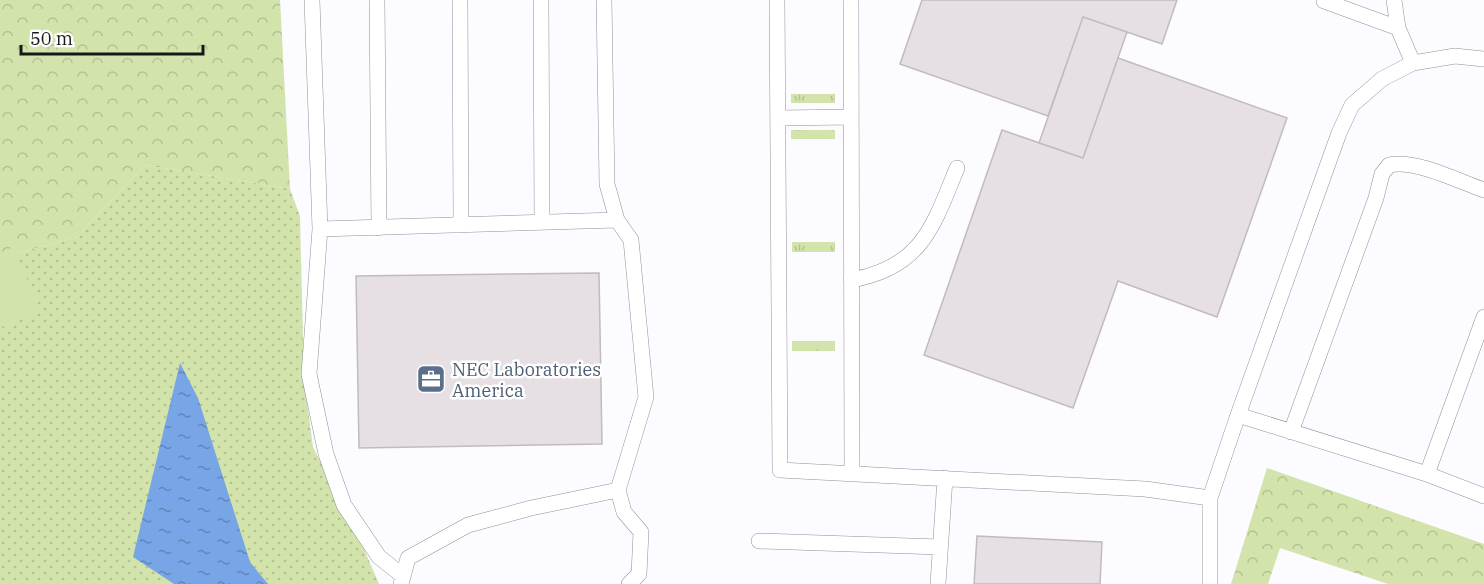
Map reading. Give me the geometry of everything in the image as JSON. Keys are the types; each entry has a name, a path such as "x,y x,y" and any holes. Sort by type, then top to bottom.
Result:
{"lane":[{"path":"312,0 320,229 309,374 326,454 344,505 379,556 402,580"},
{"path":"377,0 379,228"},
{"path":"460,0 461,225"},
{"path":"541,0 542,222"},
{"path":"604,0 606,184 617,220 631,240 646,397 618,490 624,512 641,532 639,574 629,584"},
{"path":"777,0 780,470 1145,489 1210,498"},
{"path":"851,0 852,473"},
{"path":"1324,0 1398,28"},
{"path":"1394,0 1398,28 1413,63"},
{"path":"1210,584 1210,498 1339,133 1352,105 1382,79 1413,63 1455,56 1484,59"},
{"path":"778,118 851,117"},
{"path":"1291,432 1376,198 1382,174 1389,165 1398,163 1414,165 1484,190"},
{"path":"851,280 870,277 890,269 909,256 923,240 939,213 957,168"},
{"path":"320,229 617,220"},
{"path":"1427,474 1484,317"},
{"path":"1238,416 1427,474 1484,496"},
{"path":"938,584 945,478"},
{"path":"402,580 408,558 468,525 531,508 618,490"},
{"path":"759,541 940,547"}],"green space":[{"path":"0,0 280,0 290,189 145,165 77,237 0,258"},
{"path":"791,94 835,94 835,103 791,103"},
{"path":"791,130 835,130 835,139 791,139"},
{"path":"145,165 290,189 300,216 304,380 313,447 379,584 0,584 0,258 77,237"},
{"path":"792,242 835,242 835,252 792,252"},
{"path":"13,247 41,310 0,328 0,253"},
{"path":"792,341 835,341 835,351 792,351"},
{"path":"1267,468 1484,544 1484,584 1388,584 1280,548 1268,584 1231,584"}],"water":[{"path":"180,363 198,398 250,562 268,584 174,584 133,557"}],"building":[{"path":"922,0 1177,0 1162,44 1083,17 1048,116 900,64"},
{"path":"1083,17 1127,32 1083,158 1039,143"},
{"path":"1118,58 1287,118 1217,317 1118,281 1073,408 924,355 1002,130 1083,158"},
{"path":"599,273 602,444 359,448 356,276"},
{"path":"977,536 1102,542 1100,584 974,584"}],"place":[{"name":"NEC Laboratories America","path":"431,379"}]}
